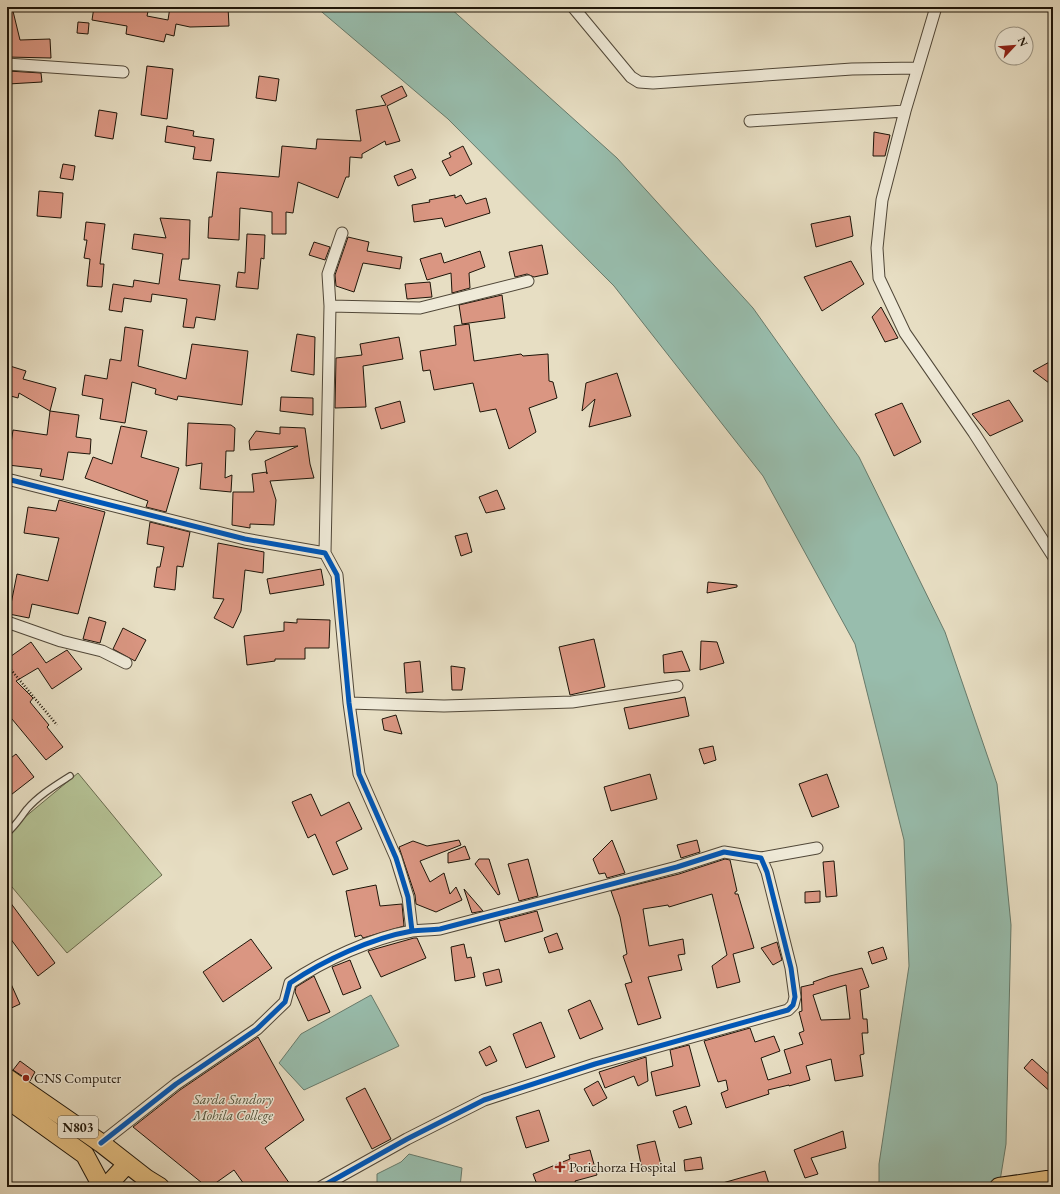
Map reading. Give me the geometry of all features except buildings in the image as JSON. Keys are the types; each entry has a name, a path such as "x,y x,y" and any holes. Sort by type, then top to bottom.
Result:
{"highway":[{"name":"N803","path":"7,1078 101,1143 150,1184"},
{"name":"N803","path":"7,1100 85,1155 99,1181 100,1187"},
{"path":"106,1187 127,1164"},
{"path":"999,1187 1051,1179"}],"street":[{"path":"574,7 631,77 639,82 653,83 852,69 918,68"},
{"path":"936,7 905,111 882,200 877,248 879,278 905,333 974,433 1053,556"},
{"path":"7,64 123,72"},
{"path":"750,121 905,111"},
{"path":"342,232 328,274 330,306 325,553 337,575 349,703 359,774 396,858 408,897 412,931"},
{"path":"330,306 420,308 528,281"},
{"path":"7,479 245,540 325,553"},
{"path":"7,622 61,641 102,651 126,663"},
{"path":"349,703 444,706 572,702 677,686"},
{"path":"101,1143 176,1084 257,1028 285,1002 290,983 329,961 377,941 412,931 440,929 676,867 724,852 761,858 817,848"},
{"path":"321,1187 406,1139 484,1100 654,1046 788,1010 793,1005 795,997 791,968 767,872 761,858"}],"lane":[{"path":"7,833 17,825 35,801 70,776"}],"path":[{"path":"7,665 57,725"}],"shaded area":[{"path":"316,7 449,7 617,158 753,308 859,457 945,632 997,784 1011,925 1006,1144 999,1187 879,1187 879,1164 909,966 904,840 855,644 763,476 614,286 448,119"},
{"path":"78,773 162,875 67,953 7,881 7,832"},
{"path":"371,995 399,1046 304,1090 279,1063 301,1034"},
{"path":"409,1154 462,1168 460,1187 377,1187 377,1174 401,1162"}],"cycle path":[{"path":"7,479 245,539 325,553 337,575 349,703 359,774 396,858 408,897 412,931"},
{"path":"101,1143 176,1084 257,1029 285,1002 290,983 303,974 333,958 365,944 397,934 412,931 440,929 677,867 724,852 761,858 767,872 791,968 795,997 793,1005 788,1010 595,1064 484,1100 407,1139 321,1187"}],"place":[{"name":"CNS Computer","path":"26,1078"},
{"name":"Porichorza Hospital","path":"560,1167"}],"park label":[{"name":"Sarda Sundory Mohila College","path":"233,1108"}]}
